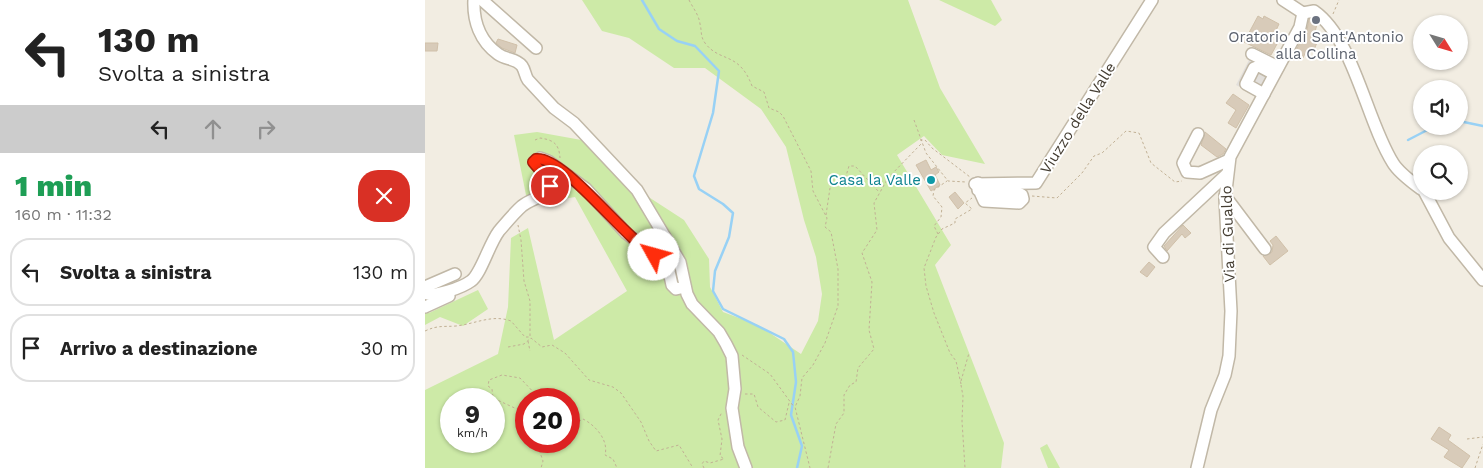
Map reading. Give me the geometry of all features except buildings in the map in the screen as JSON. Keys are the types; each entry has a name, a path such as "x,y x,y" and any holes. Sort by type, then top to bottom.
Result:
{"street":[{"path":"474,0 474,17 478,32 499,55 516,60 524,68 528,80 541,94 574,123 637,190 680,262 685,287 692,304 719,332 732,356 735,389 732,408 738,447 746,468"},
{"path":"482,0 536,48"},
{"name":"Viuzzo della Valle","path":"976,185 1036,183 1151,0"},
{"path":"1286,1 1303,13 1314,11 1329,24 1340,40 1371,121 1394,166 1413,182"},
{"name":"Via di Gualdo","path":"1197,468 1209,419 1225,375 1229,356 1231,310 1225,196 1229,160 1300,27 1303,13"},
{"path":"1253,54 1276,70"},
{"path":"1263,94 1246,84 1254,68 1259,66 1276,70"},
{"path":"1198,134 1183,164 1189,172 1200,173 1229,160"},
{"path":"425,293 431,296 475,278 497,233 530,200 546,193 550,186 547,176 533,162 536,159 548,161 586,190 626,233 666,265 671,285 676,289 685,287"},
{"path":"1163,257 1154,247 1164,233 1227,174"},
{"path":"1225,196 1265,249"},
{"path":"1428,200 1449,238 1483,280"},
{"path":"425,287 455,274"},
{"path":"425,307 443,300 454,288"}],"path":[{"path":"689,0 695,7 701,37 705,43 717,53 737,61 747,72 752,86 764,92 769,108 783,116 811,171 813,191 826,216"},
{"path":"1329,24 1339,0"},
{"path":"914,120 921,144 948,181"},
{"path":"1029,196 1057,198 1076,179 1094,156 1101,153 1126,131 1139,134 1151,163 1175,182 1183,180 1189,172"},
{"path":"535,140 546,138 558,145 560,158 557,168"},
{"path":"919,140 925,140 951,164 968,174 976,185"},
{"path":"829,468 836,424 844,412 845,396 850,385 856,382 857,368 874,349 869,330 873,282 862,253 877,230 874,203 888,178 921,144"},
{"path":"809,468 795,407 801,378 813,365 825,344 827,334 832,329 831,323 838,306 836,293 838,269 831,232 825,227 829,188 845,176 849,166 855,166 879,193"},
{"path":"939,235 934,226 941,216 942,207 933,196 934,190 948,181 976,185"},
{"path":"965,468 961,384 956,361 950,353 926,286 924,268 942,229 955,223 955,219 962,212 971,208 965,202 971,200 976,185"},
{"path":"519,210 521,215 517,228 521,236 521,255 531,312 528,330 530,335 528,339 530,351"},
{"path":"425,331 439,325 456,326 483,319 507,319 514,322 515,327 528,339 533,339 534,342 542,347 553,345 565,353 589,380 613,387 621,393 641,422 649,441 656,451 679,445 693,468"},
{"path":"508,347 522,345 528,339"},
{"path":"728,348 770,374 789,403 795,407"},
{"path":"961,384 969,352"},
{"path":"515,409 505,402 493,398 492,389 488,386 489,380 502,375 520,378 530,388"},
{"path":"580,421 583,419 593,424 599,430 606,450 605,455 613,459 617,468"},
{"path":"1467,439 1483,437"},
{"path":"1475,468 1483,444"},
{"path":"540,453 543,461 541,468"}],"green space":[{"path":"582,0 908,0 940,88 985,164 942,155 924,136 897,155 951,245 935,265 1004,443 1001,468 425,468 425,390 498,354 508,307 511,238 528,228 554,340 627,291 575,197 528,205 514,135 537,132 587,141 627,183 684,220 709,259 710,287 723,312 758,325 801,354 818,321 822,294 816,257 804,220 786,147 761,109 705,68 674,68 629,38 602,31"},
{"path":"939,0 991,0 1002,20 995,26"},
{"path":"478,290 488,309 463,326 440,317 425,325 425,305 429,313"},
{"path":"1047,444 1060,468 1048,468 1040,448"}],"shaded area":[{"path":"1251,56 1277,70 1261,98 1236,85"}],"waterway":[{"path":"642,0 659,29 677,41 695,46 719,71 713,113 694,176 699,189 723,204 733,213 729,237 715,271 713,291 723,309 784,339 793,352 796,382 791,415 802,446 797,468"},
{"path":"1468,123 1483,126"},
{"path":"1408,140 1418,135"}],"place":[{"name":"Oratorio di Sant'Antonio alla Collina","path":"1316,20"},
{"name":"Casa la Valle","path":"931,180"}],"route":[{"path":"550,186 547,176 533,162 536,159 540,158 548,161 586,190 626,233 654,255"}]}
